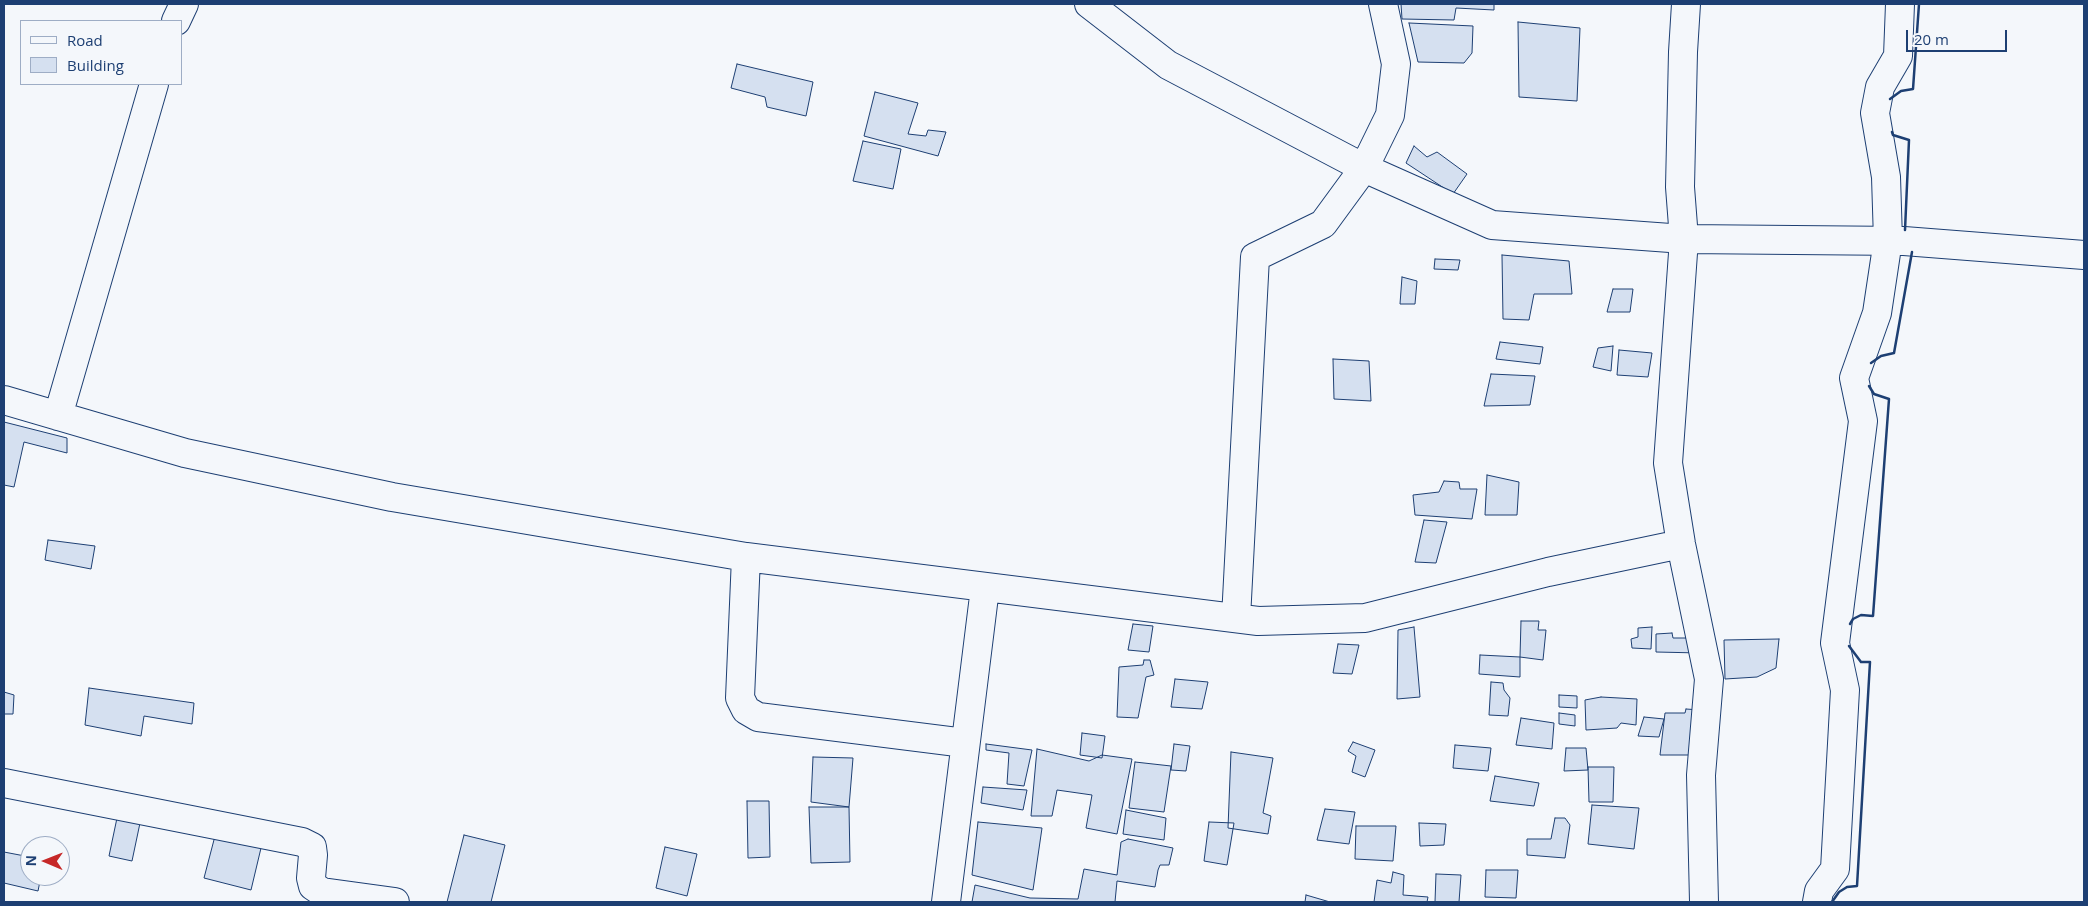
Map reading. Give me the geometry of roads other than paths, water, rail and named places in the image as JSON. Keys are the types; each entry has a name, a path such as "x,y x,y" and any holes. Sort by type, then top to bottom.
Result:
{"street":[{"path":"176,20 184,4"},
{"path":"1089,4 1168,65 1364,168 1492,225 1684,239 1888,240 2084,255"},
{"path":"1236,618 1255,257 1323,224 1364,168 1390,115 1396,64 1383,4"},
{"path":"1686,4 1682,52 1680,187 1684,239 1668,462 1681,544 1709,678 1701,775 1704,902"},
{"path":"1817,902 1819,891 1835,869 1845,690 1835,643 1863,420 1854,378 1877,313 1888,240 1886,177 1875,113 1880,87 1898,56 1900,4"},
{"path":"58,416 154,85"},
{"path":"4,400 185,453 392,497 746,557 1258,621 1364,618 1548,572 1681,544"},
{"path":"746,557 740,698 746,710 758,717 965,743"},
{"path":"946,902 985,588"},
{"path":"4,783 302,842 312,847 311,878 313,886 322,892 395,902"}]}
